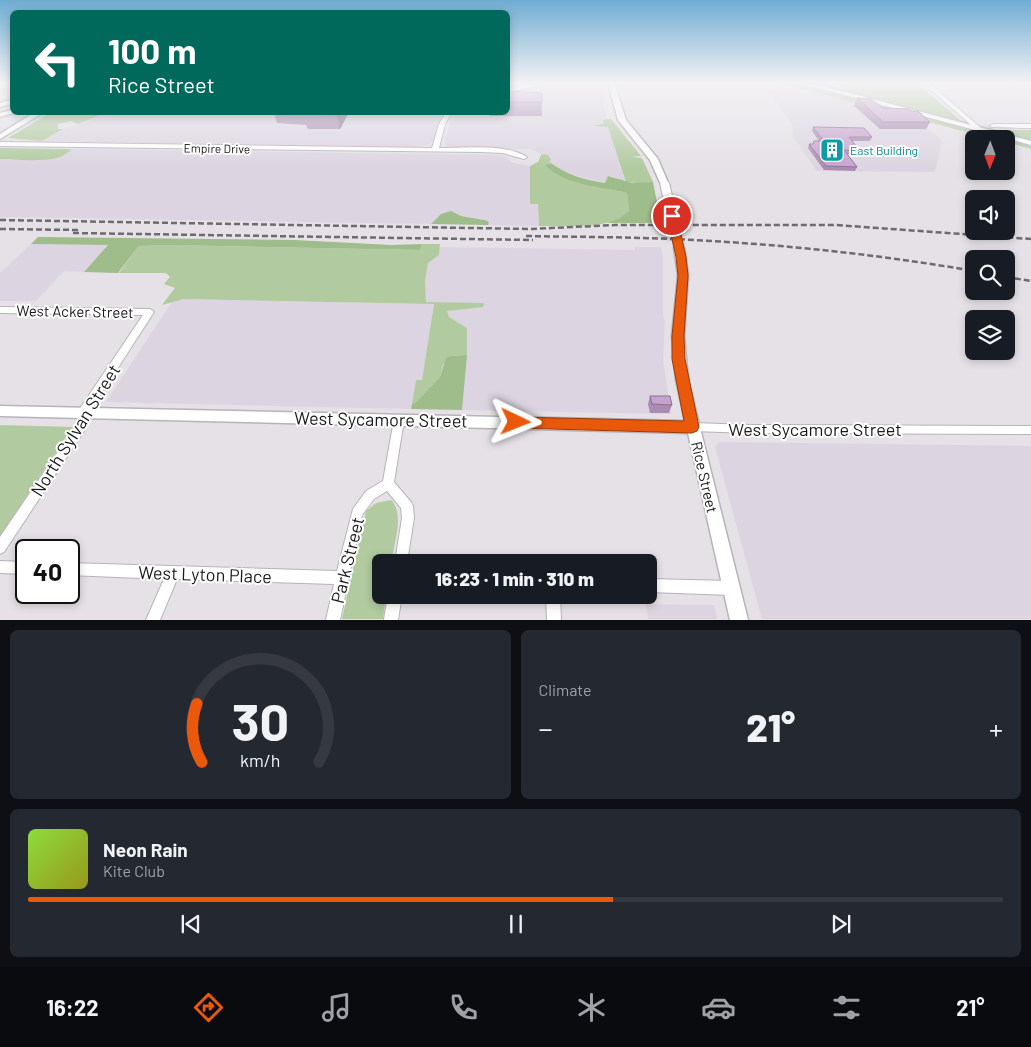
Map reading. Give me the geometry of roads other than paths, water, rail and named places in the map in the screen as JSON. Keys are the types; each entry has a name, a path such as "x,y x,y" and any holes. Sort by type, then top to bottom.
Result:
{"main road":[{"name":"Rice Street","path":"619,111 622,120 654,159 665,185 679,248 683,276 678,359 692,427 739,620"},
{"path":"906,111 980,130"},
{"path":"0,137 36,115"},
{"path":"1015,139 1031,143"},
{"name":"West Sycamore Street","path":"0,411 692,427"}],"street":[{"path":"958,111 980,130"},
{"path":"435,150 442,124 447,115"},
{"path":"992,126 1031,126"},
{"name":"Empire Drive","path":"0,144 502,151 524,157"},
{"name":"West Acker Street","path":"0,310 150,312"},
{"name":"North Sylvan Street","path":"0,548 82,425 83,413 150,312"},
{"path":"399,420 388,484 407,506 408,518 402,554"},
{"name":"West Sycamore Street","path":"692,427 1031,430"},
{"name":"Park Street","path":"333,620 357,513 370,495 388,484"},
{"path":"0,567 15,568"},
{"name":"West Lyton Place","path":"80,569 342,578"},
{"path":"153,620 173,572"},
{"path":"657,585 731,588"},
{"path":"391,620 394,604"},
{"path":"553,604 554,620"}],"railway":[{"path":"0,220 531,229 615,225 836,225 1031,239"},
{"path":"0,229 81,230"},
{"path":"73,233 533,240"},
{"path":"526,236 729,242 869,255 965,269"},
{"path":"1015,278 1031,281"}],"place":[{"name":"East Building","path":"832,150"}]}
